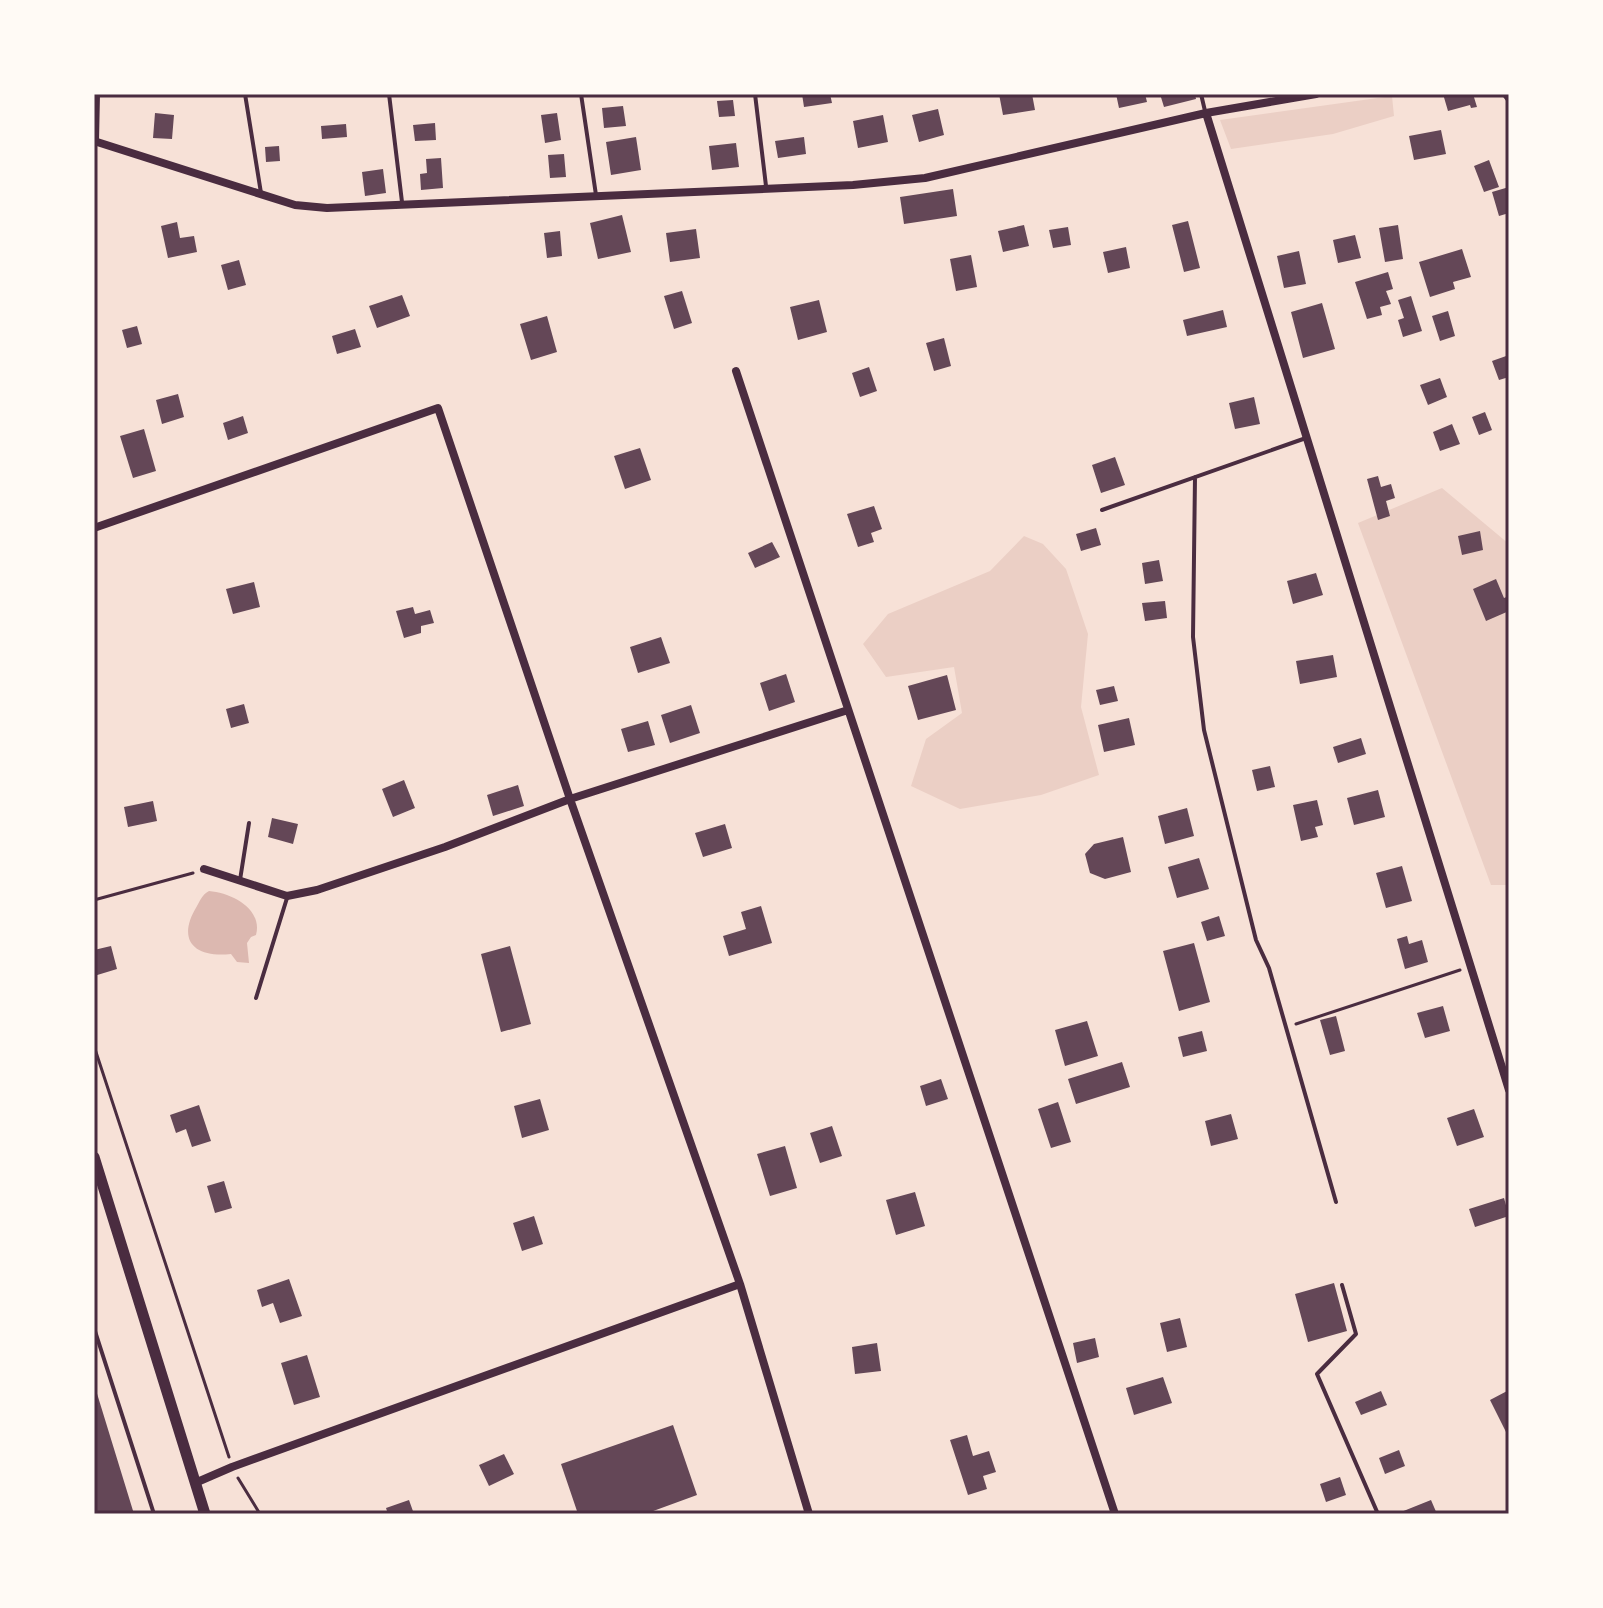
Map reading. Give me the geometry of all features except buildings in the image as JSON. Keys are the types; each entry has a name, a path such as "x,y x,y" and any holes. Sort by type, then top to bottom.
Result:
{"street":[{"path":"96,141 295,205 327,208 853,185 925,178 1206,113 1316,94"},
{"path":"1206,113 1509,1090"},
{"path":"736,371 1115,1514"},
{"path":"94,528 438,408 570,799 740,1284 809,1514"},
{"path":"204,869 287,896 317,890 445,847 570,799 848,710"},
{"path":"94,1157 205,1514"},
{"path":"195,1483 740,1284"}],"lane":[{"path":"96,141 98,94"},
{"path":"245,94 262,195"},
{"path":"389,94 402,205"},
{"path":"581,94 596,195"},
{"path":"755,94 766,189"},
{"path":"1201,94 1206,113"},
{"path":"1102,510 1308,437"},
{"path":"1195,477 1193,637 1204,730 1256,940 1269,968 1336,1202"},
{"path":"240,883 249,823"},
{"path":"256,998 287,896"},
{"path":"1342,1285 1356,1334 1317,1374 1378,1514"},
{"path":"94,1328 154,1514"}],"path":[{"path":"94,900 204,869"},
{"path":"1286,1027 1471,967"},
{"path":"94,1046 232,1467 260,1514"}],"shaded area":[{"path":"1392,96 1394,116 1333,134 1231,149 1220,120"},
{"path":"1442,488 1509,544 1509,885 1491,885 1358,523"},
{"path":"1024,536 1043,544 1066,569 1088,634 1081,707 1099,775 1041,795 960,809 911,786 926,739 962,713 954,667 886,677 863,644 888,614 990,571"},
{"path":"209,891 236,899 255,917 256,935 247,943 249,963 237,962 231,954 198,950 192,944 188,928 191,918 202,897"}]}
